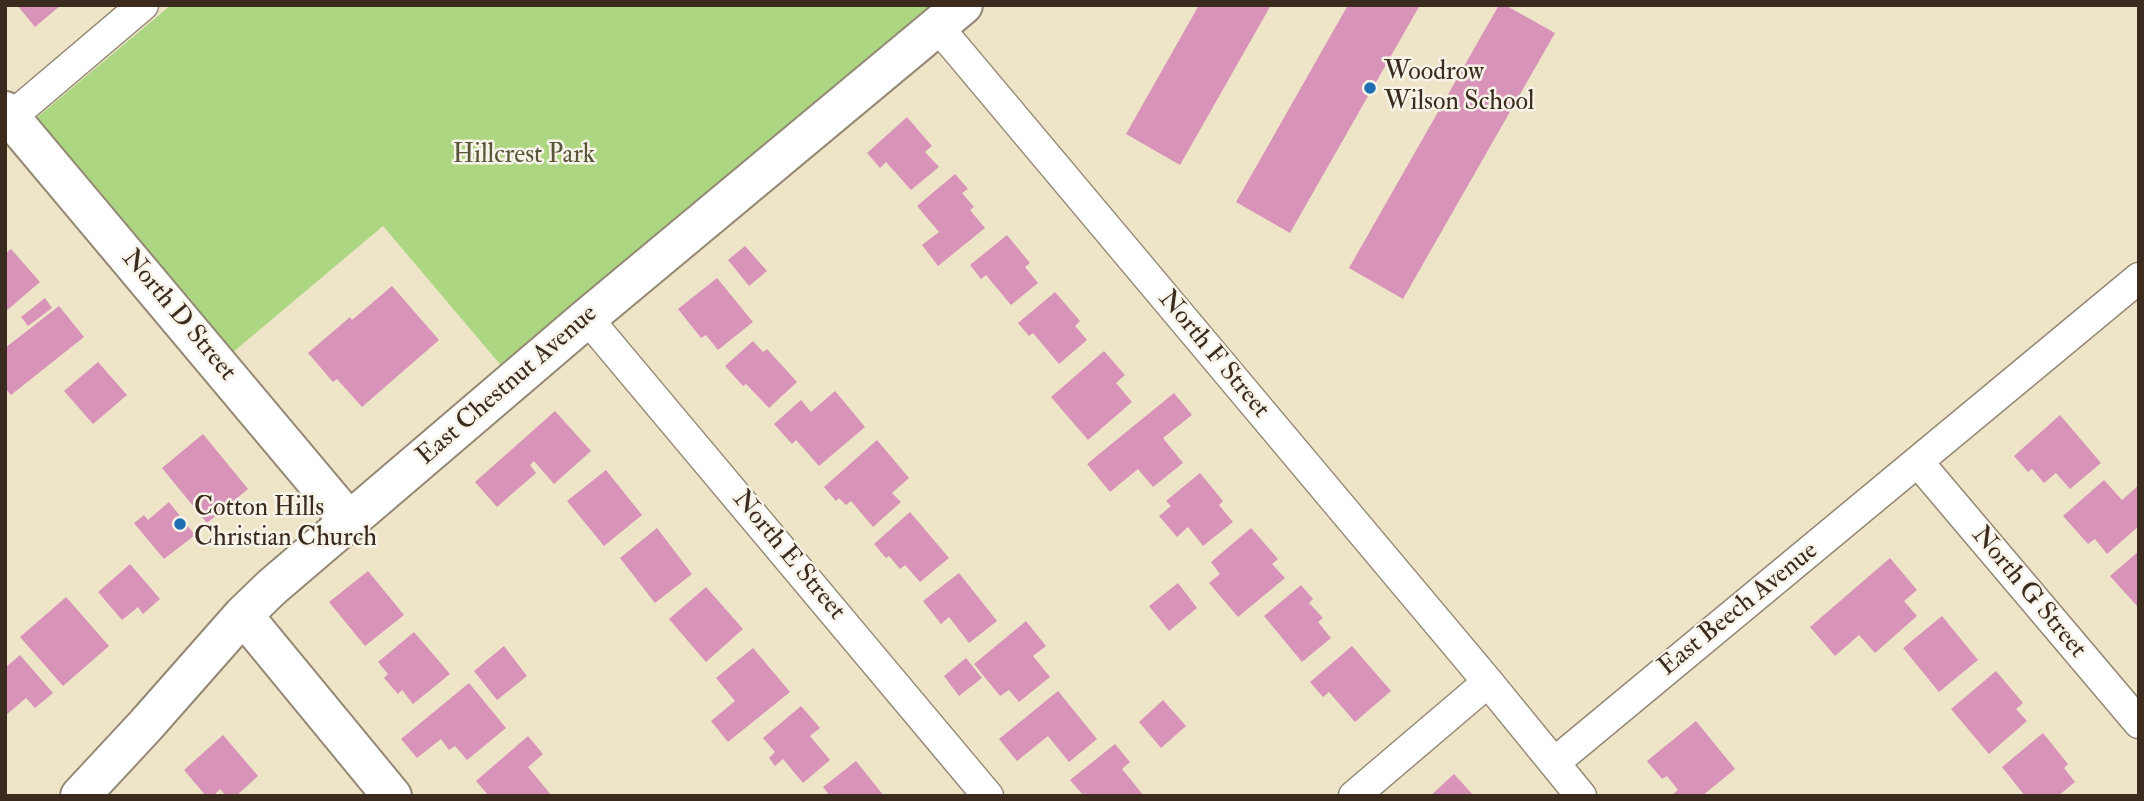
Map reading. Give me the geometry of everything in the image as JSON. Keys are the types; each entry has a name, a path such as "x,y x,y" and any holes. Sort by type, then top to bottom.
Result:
{"street":[{"path":"8,114 143,5"},
{"name":"East Chestnut Avenue","path":"80,796 272,586 587,318 950,16"},
{"name":"North F Street","path":"950,16 1489,682"},
{"name":"North D Street","path":"8,114 350,522"},
{"name":"East Beech Avenue","path":"1554,763 2139,278"},
{"name":"North E Street","path":"587,318 988,796"},
{"name":"North G Street","path":"1918,462 2139,723"},
{"path":"243,615 392,796"},
{"path":"1354,796 1489,682 1581,796"}],"green space":[{"name":"Hillcrest Park","path":"171,5 943,5 504,369 383,226 232,353 35,119"}],"building":[{"path":"17,5 61,5 35,27"},
{"path":"1199,5 1271,5 1180,165 1126,134"},
{"path":"1348,5 1420,5 1290,233 1236,202"},
{"path":"1499,5 1505,5 1555,33 1403,299 1349,268"},
{"path":"907,117 932,146 925,152 939,167 911,190 886,162 880,168 867,153"},
{"path":"955,174 968,189 962,193 974,207 970,210 985,228 938,266 922,245 939,232 917,206"},
{"path":"1007,235 1030,263 1025,267 1038,283 1011,305 986,275 981,279 970,265"},
{"path":"745,246 767,271 749,286 728,260"},
{"path":"11,249 40,282 5,312 5,254"},
{"path":"717,278 753,322 718,350 706,335 701,338 678,309"},
{"path":"392,286 439,340 362,407 337,379 333,382 308,353"},
{"path":"1055,292 1080,321 1075,326 1087,340 1059,364 1033,333 1029,336 1018,323"},
{"path":"45,298 52,308 28,326 21,317"},
{"path":"59,306 84,337 11,395 5,388 5,348"},
{"path":"753,341 763,352 767,349 797,382 769,408 725,366"},
{"path":"1104,351 1125,375 1116,383 1132,402 1088,440 1051,397"},
{"path":"98,362 127,395 93,424 64,391"},
{"path":"835,391 865,427 819,466 796,440 792,444 774,424 801,400 811,412"},
{"path":"1174,393 1192,415 1163,438 1183,463 1153,487 1138,469 1110,492 1087,464"},
{"path":"555,411 591,451 554,484 534,461 530,465 536,473 497,507 475,482"},
{"path":"2060,415 2101,463 2070,489 2056,473 2044,483 2032,469 2028,472 2014,456"},
{"path":"203,434 248,489 207,523 162,468"},
{"path":"877,440 909,478 892,493 901,502 873,527 851,501 846,505 839,498 836,501 824,487"},
{"path":"606,470 642,515 604,546 567,501"},
{"path":"1200,473 1223,501 1219,505 1233,522 1203,546 1188,527 1177,537 1159,516 1171,506 1166,501"},
{"path":"2104,480 2122,500 2139,485 2139,526 2107,554 2095,539 2088,544 2063,516"},
{"path":"169,502 195,535 164,559 134,523 144,515 148,520"},
{"path":"910,512 949,558 920,582 905,565 900,569 874,544"},
{"path":"657,528 692,574 655,603 620,558"},
{"path":"1251,528 1278,559 1272,564 1285,578 1238,617 1209,583 1220,574 1211,562"},
{"path":"2139,551 2139,604 2137,606 2110,576"},
{"path":"1890,558 1917,590 1904,601 1917,616 1875,653 1859,635 1835,656 1810,627"},
{"path":"130,564 160,599 143,614 138,607 122,620 98,592"},
{"path":"368,571 404,615 365,646 329,602"},
{"path":"959,573 997,621 969,643 949,617 941,624 923,601"},
{"path":"1178,583 1197,608 1169,631 1149,606"},
{"path":"1301,585 1313,599 1309,603 1323,618 1318,622 1331,638 1302,662 1264,616"},
{"path":"706,587 743,629 706,662 669,619"},
{"path":"66,597 109,646 63,686 20,637"},
{"path":"1942,616 1978,660 1939,692 1903,648"},
{"path":"1026,621 1046,646 1033,656 1050,677 1019,702 1009,690 1000,696 974,664"},
{"path":"414,632 450,674 413,704 402,690 398,694 384,678 388,674 378,662"},
{"path":"504,646 527,676 497,700 474,671"},
{"path":"1352,646 1391,691 1355,722 1329,692 1323,697 1310,682"},
{"path":"753,648 790,692 728,742 711,721 735,701 716,678"},
{"path":"20,655 53,693 35,708 26,698 5,716 5,668"},
{"path":"966,658 982,678 959,696 944,676"},
{"path":"1996,671 2023,703 2016,709 2027,721 1989,754 1951,709"},
{"path":"469,683 506,728 467,760 455,746 449,750 441,739 417,758 401,739"},
{"path":"1058,691 1097,739 1069,762 1048,736 1017,761 999,739"},
{"path":"1163,700 1186,726 1161,748 1139,722"},
{"path":"801,706 820,728 810,736 830,760 803,783 783,759 775,766 769,758 775,752 763,738"},
{"path":"1696,721 1735,769 1702,796 1670,796 1678,790 1667,776 1662,779 1647,761"},
{"path":"2043,733 2068,764 2064,768 2075,782 2058,796 2025,796 2002,767"},
{"path":"223,735 258,776 236,796 226,796 220,789 213,796 206,796 184,770"},
{"path":"528,736 543,754 528,767 552,796 489,796 476,781"},
{"path":"1115,744 1130,762 1122,769 1144,796 1083,795 1070,780"},
{"path":"856,761 884,796 830,796 823,787"},
{"path":"1454,774 1474,796 1430,796"}],"place":[{"name":"Woodrow Wilson School","path":"1370,88"},
{"name":"Cotton Hills Christian Church","path":"180,524"}]}
